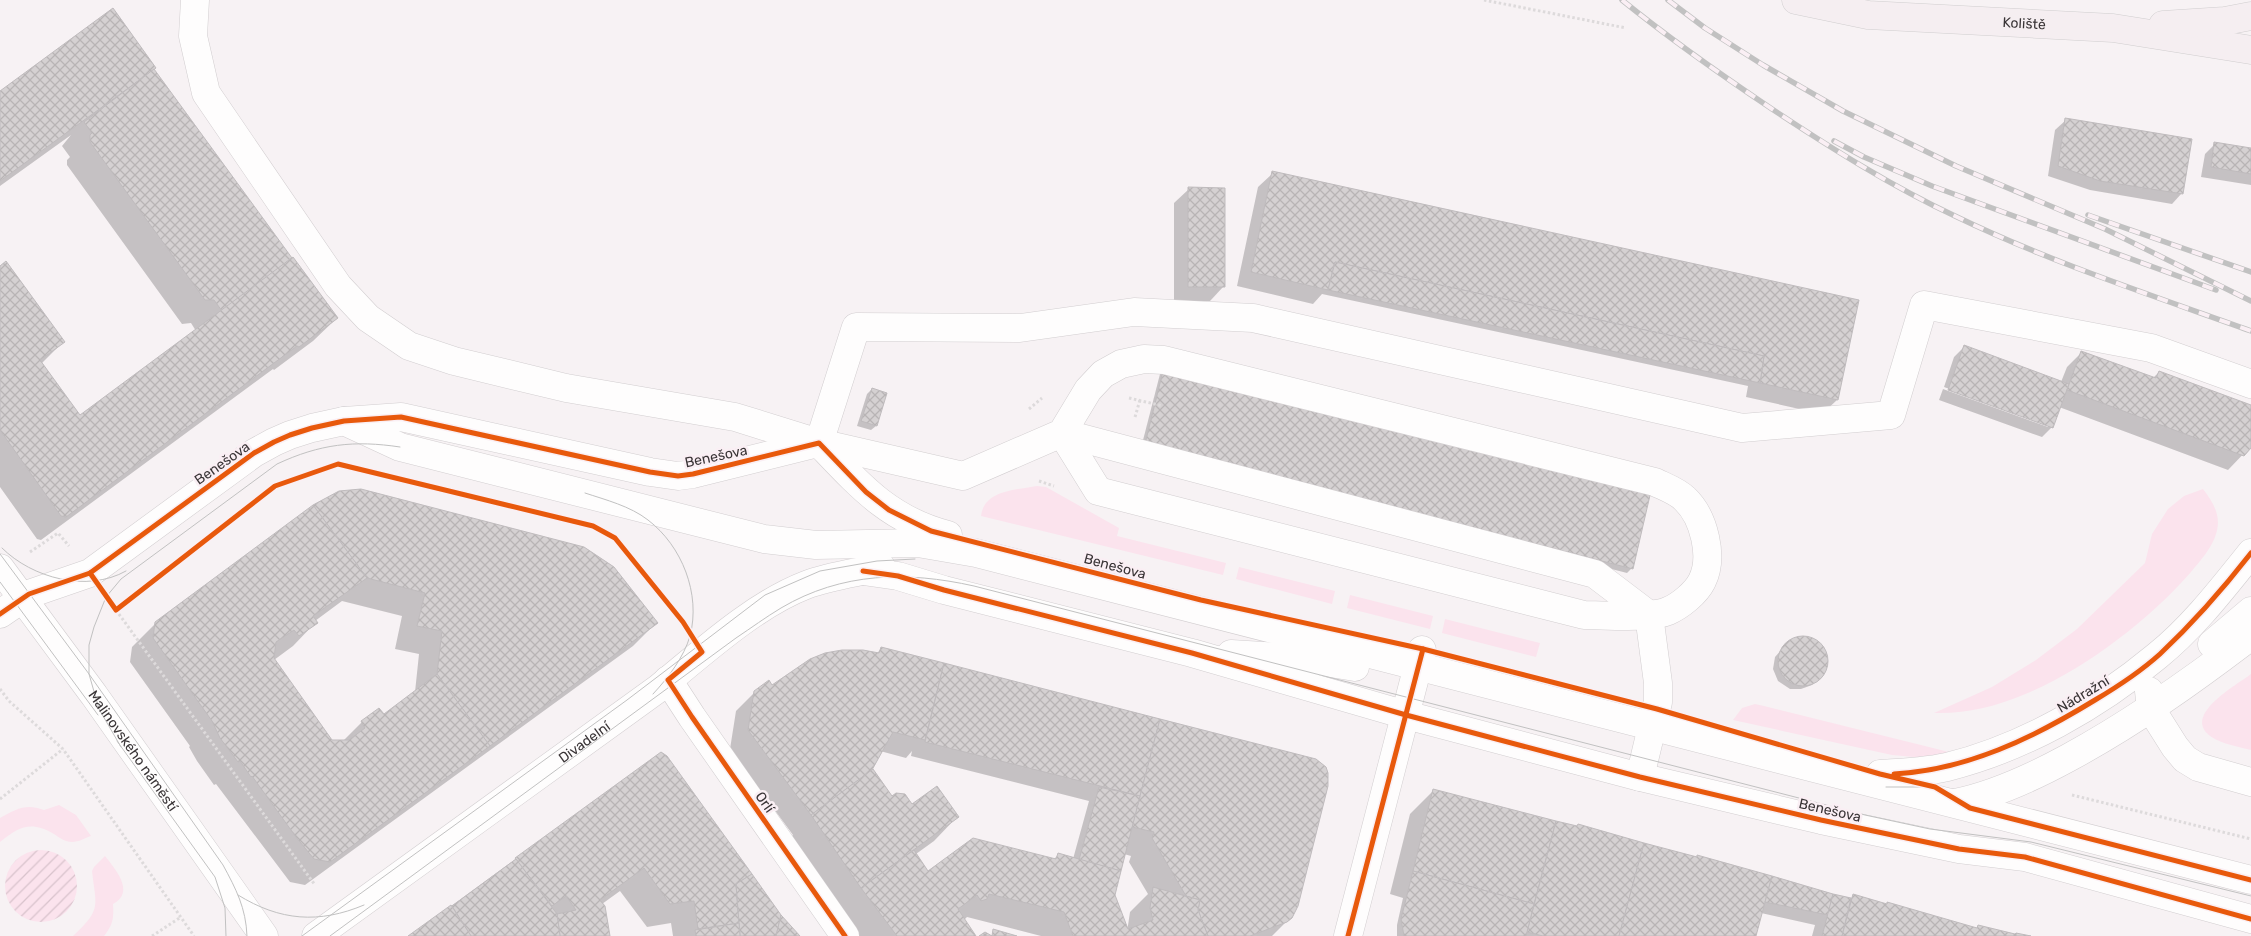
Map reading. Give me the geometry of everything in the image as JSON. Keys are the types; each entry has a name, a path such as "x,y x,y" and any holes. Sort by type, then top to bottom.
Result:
{"main road":[{"name":"Koliště","path":"1796,0 1868,15 2113,28 2251,50"},
{"path":"2113,28 2225,21 2251,16"}],"street":[{"path":"195,0 193,36 206,93 338,286 368,318 409,346 454,361 566,388 735,417 819,443 963,476 1062,433 1088,390 1103,374 1121,364 1144,359 1164,360 1655,482 1685,499 1696,514 1703,530 1707,564 1702,582 1695,591 1669,611 1649,615 1584,615 1098,491 1062,433"},
{"path":"819,443 856,327 1020,328 1134,312 1253,318 1742,428 1890,414 1924,305 2151,348 2251,384"},
{"name":"Benešova","path":"0,614 30,594 90,573 254,453 290,434 344,421 401,417 423,420 650,472 678,476 819,443 866,492 888,510 931,531 1382,648 1418,666 1653,726 1880,774 1954,800 2251,880"},
{"path":"344,421 400,447 764,539 816,545 918,543 953,548 1329,643"},
{"path":"1062,433 1595,574 1649,615 1658,683 1653,726 1640,777"},
{"name":"Nádražní","path":"1880,774 1911,773 1946,767 1973,759 2012,744 2090,704 2158,656 2211,602 2251,553"},
{"name":"Divadelní","path":"316,936 772,602 806,585 915,559 972,568"},
{"path":"972,568 1023,566 1078,568"},
{"name":"Malinovského náměstí","path":"0,568 94,694 264,936"},
{"path":"972,568 1228,634 1382,648"},
{"name":"Benešova","path":"863,571 898,576 944,590 1192,653 1406,715 1640,777 1821,820 1959,850 2025,857 2251,919"},
{"path":"2150,700 2251,612"},
{"path":"1653,726 1884,803 1910,807 1954,800 1966,782 2020,761 2097,721 2150,700 2251,636"},
{"path":"1286,640 1382,648"},
{"path":"1192,653 1299,658 1360,668 1418,666 1348,936"},
{"path":"2158,656 2150,700 2175,747 2185,759 2198,767 2251,782"},
{"name":"Orlí","path":"668,680 845,936"}],"path":[{"path":"1484,0 1626,28"},
{"path":"116,610 275,486 338,464 376,474"},
{"path":"1034,481 1041,481 1056,486"},
{"path":"608,534 615,538 683,622"},
{"path":"106,597 315,885"},
{"path":"0,689 9,701 62,749 194,936"},
{"path":"0,799 62,749"},
{"path":"2070,794 2251,839"},
{"path":"152,936 181,918"}],"shaded area":[{"path":"1037,486 1046,487 1119,528 1117,536 1226,563 1223,575 981,516 983,507 994,496 1011,490"},
{"path":"2203,489 2216,510 2218,521 2218,527 2212,544 2191,572 2155,609 2135,626 2069,673 2023,695 1979,709 1934,713 1992,687 2036,660 2077,629 2145,563 2152,534 2168,509 2184,496"},
{"path":"1239,567 1335,591 1332,604 1236,579"},
{"path":"1350,595 1433,616 1430,629 1347,608"},
{"path":"1445,619 1540,643 1536,657 1442,633"},
{"path":"2251,674 2251,750 2217,740 2206,732 2202,723 2205,713 2212,704"},
{"path":"1755,704 1953,753 1925,758 1892,755 1733,720 1742,708"},
{"path":"59,805 76,815 91,836 69,842 46,830 26,827 14,832 0,842 0,818 21,808 32,807 44,810"},
{"path":"41,850 61,856 71,866 77,886 71,906 61,916 41,922 21,916 11,906 5,886 11,866 21,856"},
{"path":"105,856 118,874 123,887 120,899 113,904 111,925 104,936 73,936 89,920 93,913 95,900 92,871"}],"building":[{"path":"113,8 156,68 0,181 0,91"},
{"path":"154,69 292,258 222,311 214,300 205,300 90,142 90,135 92,133 84,122"},
{"path":"2065,118 2192,139 2183,194 2100,181 2058,166"},
{"path":"2214,142 2251,148 2251,174 2211,167"},
{"path":"1272,171 1859,300 1838,400 1760,383 1764,356 1335,262 1328,290 1251,272"},
{"path":"1188,187 1225,188 1225,287 1188,287"},
{"path":"293,257 338,318 299,347 297,346 66,517 61,516 0,430 0,266 6,261 65,342 40,360 80,415"},
{"path":"1335,262 1764,356 1760,383 1328,290"},
{"path":"1964,345 2069,384 2053,428 1948,390"},
{"path":"2081,351 2156,378 2159,371 2251,405 2251,448 2244,456 2067,390"},
{"path":"1164,367 1651,491 1633,569 1145,444"},
{"path":"872,388 887,393 877,426 861,421"},
{"path":"361,489 584,547 614,567 658,623 490,746 437,674 442,631 417,626 425,593 367,578 313,505 339,491"},
{"path":"313,505 367,578 313,616 318,623 299,636 294,630 276,642 274,658 332,740 349,740 365,728 361,721 379,708 384,714 437,674 490,746 330,862 314,859 296,837 252,776 240,761 238,762 220,738 212,721 153,638 155,622"},
{"path":"1803,636 1817,640 1824,647 1828,661 1824,675 1817,682 1803,686 1789,682 1782,675 1778,661 1782,647 1789,640"},
{"path":"881,647 944,663 925,740 893,732 872,770 811,815 748,730 754,691 769,680 772,685 810,659 825,653 842,650 863,650 879,653"},
{"path":"944,663 1160,719 1140,796 925,742"},
{"path":"1160,719 1316,759 1326,767 1328,786 1298,906 1292,918 1287,922 1250,936 1208,936 1198,910 1200,900 1186,896 1152,838 1154,832 1132,827"},
{"path":"661,752 667,756 752,874 736,884 739,923 698,929 694,901 670,904 644,868 600,900 605,906 610,936 560,936 557,914 576,910 566,896 552,906 515,858"},
{"path":"873,769 892,796 896,793 905,794 912,804 937,786 959,817 861,888 811,815"},
{"path":"1099,787 1140,796 1121,871 1079,860"},
{"path":"1433,789 1556,821 1534,904 1413,871"},
{"path":"1556,821 1577,826 1578,824 1644,843 1619,936 1543,936 1527,932"},
{"path":"973,838 1056,859 1058,853 1121,871 1115,895 1128,929 1153,920 1150,908 1153,887 1200,900 1198,910 1208,936 1073,936 1064,912 989,894 987,899 981,901 977,895 958,909 976,936 897,936 861,888 914,850 928,871"},
{"path":"1644,843 1697,857 1697,855 1772,876 1756,936 1619,936"},
{"path":"516,859 557,914 560,936 471,936 452,906"},
{"path":"1413,871 1534,904 1526,936 1404,936 1401,919"},
{"path":"752,874 781,915 776,936 740,936 736,884"},
{"path":"1772,876 1833,894 1828,915 1765,902"},
{"path":"1833,894 1851,898 1842,936 1822,936"},
{"path":"1853,894 1977,928 1978,925 2031,936 1842,936"},
{"path":"451,905 471,936 408,936"},
{"path":"781,915 791,926 800,936 776,936"},
{"path":"739,923 740,936 696,936 695,930"},
{"path":"993,929 1017,936 992,936"},
{"path":"985,932 992,936 979,936"}],"tram line":[{"path":"121,747 99,709 89,674 89,645 94,627 106,597 121,579 277,464 308,452 337,445 367,444 400,447"},
{"path":"585,493 626,507 648,520 670,543 686,572 693,604 690,636 684,652 675,667 653,694"},
{"path":"2,548 14,559 29,567 61,579 94,581 111,578 126,571"},
{"path":"0,554 89,674 223,865 236,891 245,916 247,936"},
{"path":"302,936 627,700 765,595 820,571 877,561 915,559"},
{"path":"330,936 775,611 827,587 851,581 900,577 949,581 974,586 1865,815 1930,829 2031,842 2251,896"},
{"path":"0,582 98,715"},
{"path":"117,741 215,877 225,908 226,936"},
{"path":"1886,787 1935,787"},
{"path":"238,895 269,910 284,915 300,917 331,915 364,905"}],"railway":[{"path":"1622,0 1658,29 1772,109 1839,152 1908,192 1991,233 2027,248 2251,331"},
{"path":"1668,0 1705,28 1763,65 1843,111 1956,166 2105,229 2251,301"},
{"path":"1834,141 1864,157 1932,186 2216,290"},
{"path":"2088,215 2251,272"}],"cycle path":[{"path":"0,614 29,594 90,573 254,453 290,435 344,421 401,417 650,472 678,476 819,443 866,492 889,510 931,531 1201,600 1423,649 1657,709 1880,774 1935,787 1970,808 2251,880"},
{"path":"90,573 116,610 275,486 338,464 593,526 615,538 683,622 702,652 668,680 845,936"},
{"path":"1894,774 1947,766 1999,750 2048,727 2103,695 2128,679 2160,654 2230,580 2251,553"},
{"path":"863,571 898,576 944,590 1192,653 1406,715 1640,777 1821,820 1959,849 2025,857 2251,919"},
{"path":"1348,936 1423,649"}]}
